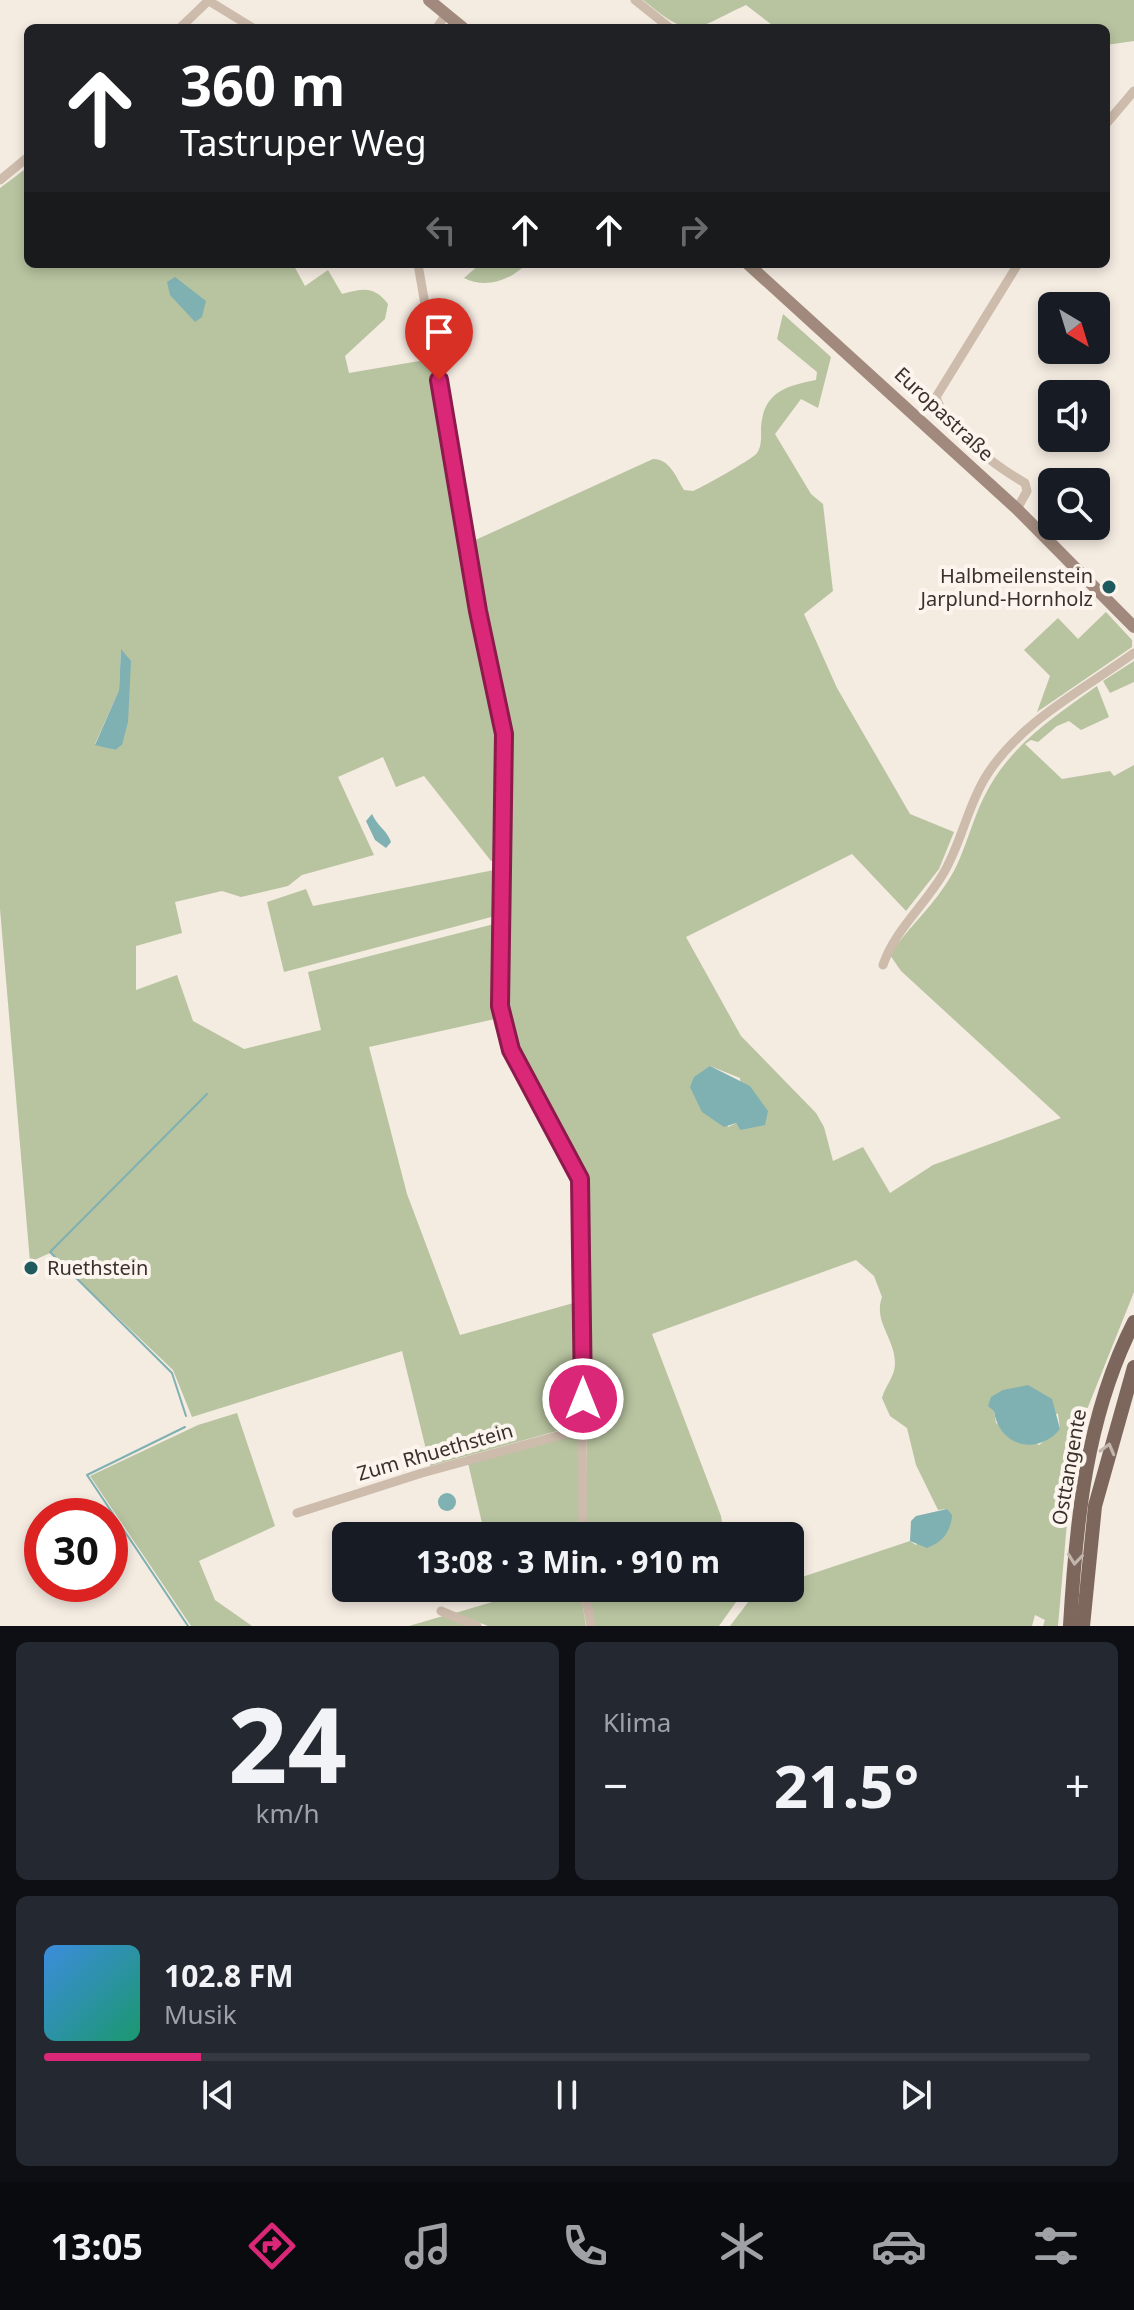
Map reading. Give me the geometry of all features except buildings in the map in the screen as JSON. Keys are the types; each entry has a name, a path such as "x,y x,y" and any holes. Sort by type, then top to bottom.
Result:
{"main road":[{"path":"429,0 458,24"},
{"name":"Europastraße","path":"752,268 1017,509 1109,598 1134,627"},
{"name":"Osttangente","path":"1070,1626 1080,1510 1094,1430 1120,1349 1134,1322"},
{"name":"Osttangente","path":"1083,1626 1095,1506 1134,1367"},
{"path":"1125,1392 1134,1374"}],"street":[{"path":"184,24 209,0 247,24"},
{"path":"635,0 665,24"},
{"path":"440,24 446,14"},
{"path":"1110,119 1134,91"},
{"path":"0,180 24,160"},
{"path":"419,268 478,611 504,734 500,1006 515,1058 580,1179 583,1522"},
{"path":"1016,268 936,397 942,410 998,469 1025,483 1027,491 1017,509"},
{"path":"883,965 891,942 944,872 983,781 999,758 1028,727 1134,653"},
{"name":"Zum Rhuethstein","path":"297,1513 422,1473 583,1429"},
{"path":"587,1602 591,1626"},
{"path":"441,1611 477,1626"}],"green space":[{"path":"643,0 1134,0 1134,41 1110,44 1110,24 771,24 746,5 706,24 678,24"},
{"path":"24,170 24,268 295,268 305,286 328,270 342,294 356,290 373,291 388,304 385,319 345,356 349,373 431,359 473,615 500,735 499,859 491,861 424,776 396,787 383,757 338,777 374,855 302,875 288,886 241,897 222,891 175,902 182,933 136,946 136,990 177,975 193,1021 244,1049 321,1030 308,972 494,924 499,928 495,1019 369,1047 407,1194 460,1335 577,1302 579,1425 430,1466 402,1351 192,1417 173,1370 50,1253 30,1262 0,909 0,188","holes":["121,650 122,745 114,750 95,744 119,690"]},
{"path":"475,268 521,268 497,282 480,283 464,278"},
{"path":"783,314 831,357 818,408 801,399 775,434 811,494 823,504 833,591 804,614 837,688 910,814 954,832 939,869 906,911 852,854 686,937 741,1036 816,1113 824,1127 833,1161 863,1147 890,1193 933,1165 1061,1118 901,971 890,955 951,877 984,797 1006,763 1033,734 1097,686 1109,717 1081,730 1069,721 1057,726 1038,742 1031,740 1025,744 1062,779 1110,771 1114,776 1134,765 1134,1292 1074,1442 1058,1626 1043,1626 1045,1620 1035,1615 1032,1626 730,1626 748,1602 804,1602 804,1576 910,1541 916,1545 947,1509 938,1510 916,1465 907,1428 890,1416 882,1398 893,1373 894,1354 882,1322 882,1297 874,1276 856,1260 652,1334 722,1522 587,1522 586,1179 521,1059 510,1031 508,719 481,610 471,542 653,459 668,465 684,490 693,491 753,456 759,450 763,416 771,399 786,388 816,380 817,372 777,339","holes":["710,1066 740,1078 745,1128 740,1130 736,1123 728,1127","994,1411 1058,1414 1060,1429 1039,1445 996,1423"]},
{"path":"1106,612 1132,640 1132,647 1037,712 1050,676 1024,650 1058,618 1078,639"},
{"path":"1134,661 1134,682 1110,693 1103,681"},
{"path":"499,869 500,908 495,916 284,972 267,902 306,889 313,906"},
{"path":"237,1413 275,1526 199,1561 215,1600 252,1626 191,1626 128,1532 128,1498 105,1498 90,1476 198,1425"},
{"path":"579,1433 579,1522 482,1522 468,1463"},
{"path":"492,1602 582,1602 586,1626 488,1626 455,1613"},
{"path":"591,1602 736,1602 719,1626 595,1626"},
{"path":"443,1616 467,1626 409,1626"}],"water":[{"path":"175,277 206,301 202,317 195,322 170,295 167,282"},
{"path":"121,649 131,661 128,722 122,745 115,750 95,745 119,690"},
{"path":"372,814 391,842 386,848 375,840 366,821"},
{"path":"710,1066 750,1086 768,1111 765,1125 740,1130 736,1123 724,1127 702,1112 690,1087 694,1077"},
{"path":"1028,1385 1052,1399 1060,1429 1041,1443 1031,1445 1011,1440 1003,1433 994,1411 988,1406 991,1397 1003,1390"},
{"path":"443,1493 451,1493 456,1502 454,1509 443,1511 438,1506 438,1498"},
{"path":"947,1509 952,1515 951,1521 942,1539 927,1548 910,1541 911,1521 916,1516"}],"waterway":[{"path":"186,1416 172,1373 50,1252 207,1094"},
{"path":"185,1427 87,1475 188,1626"}],"place":[{"name":"Halbmeilenstein Jarplund-Hornholz","path":"1109,587"},
{"name":"Ruethstein","path":"31,1268"}],"route":[{"path":"439,380 478,611 504,734 500,1006 503,1026 518,1066 571,1157 582,1190 583,1399"}]}
